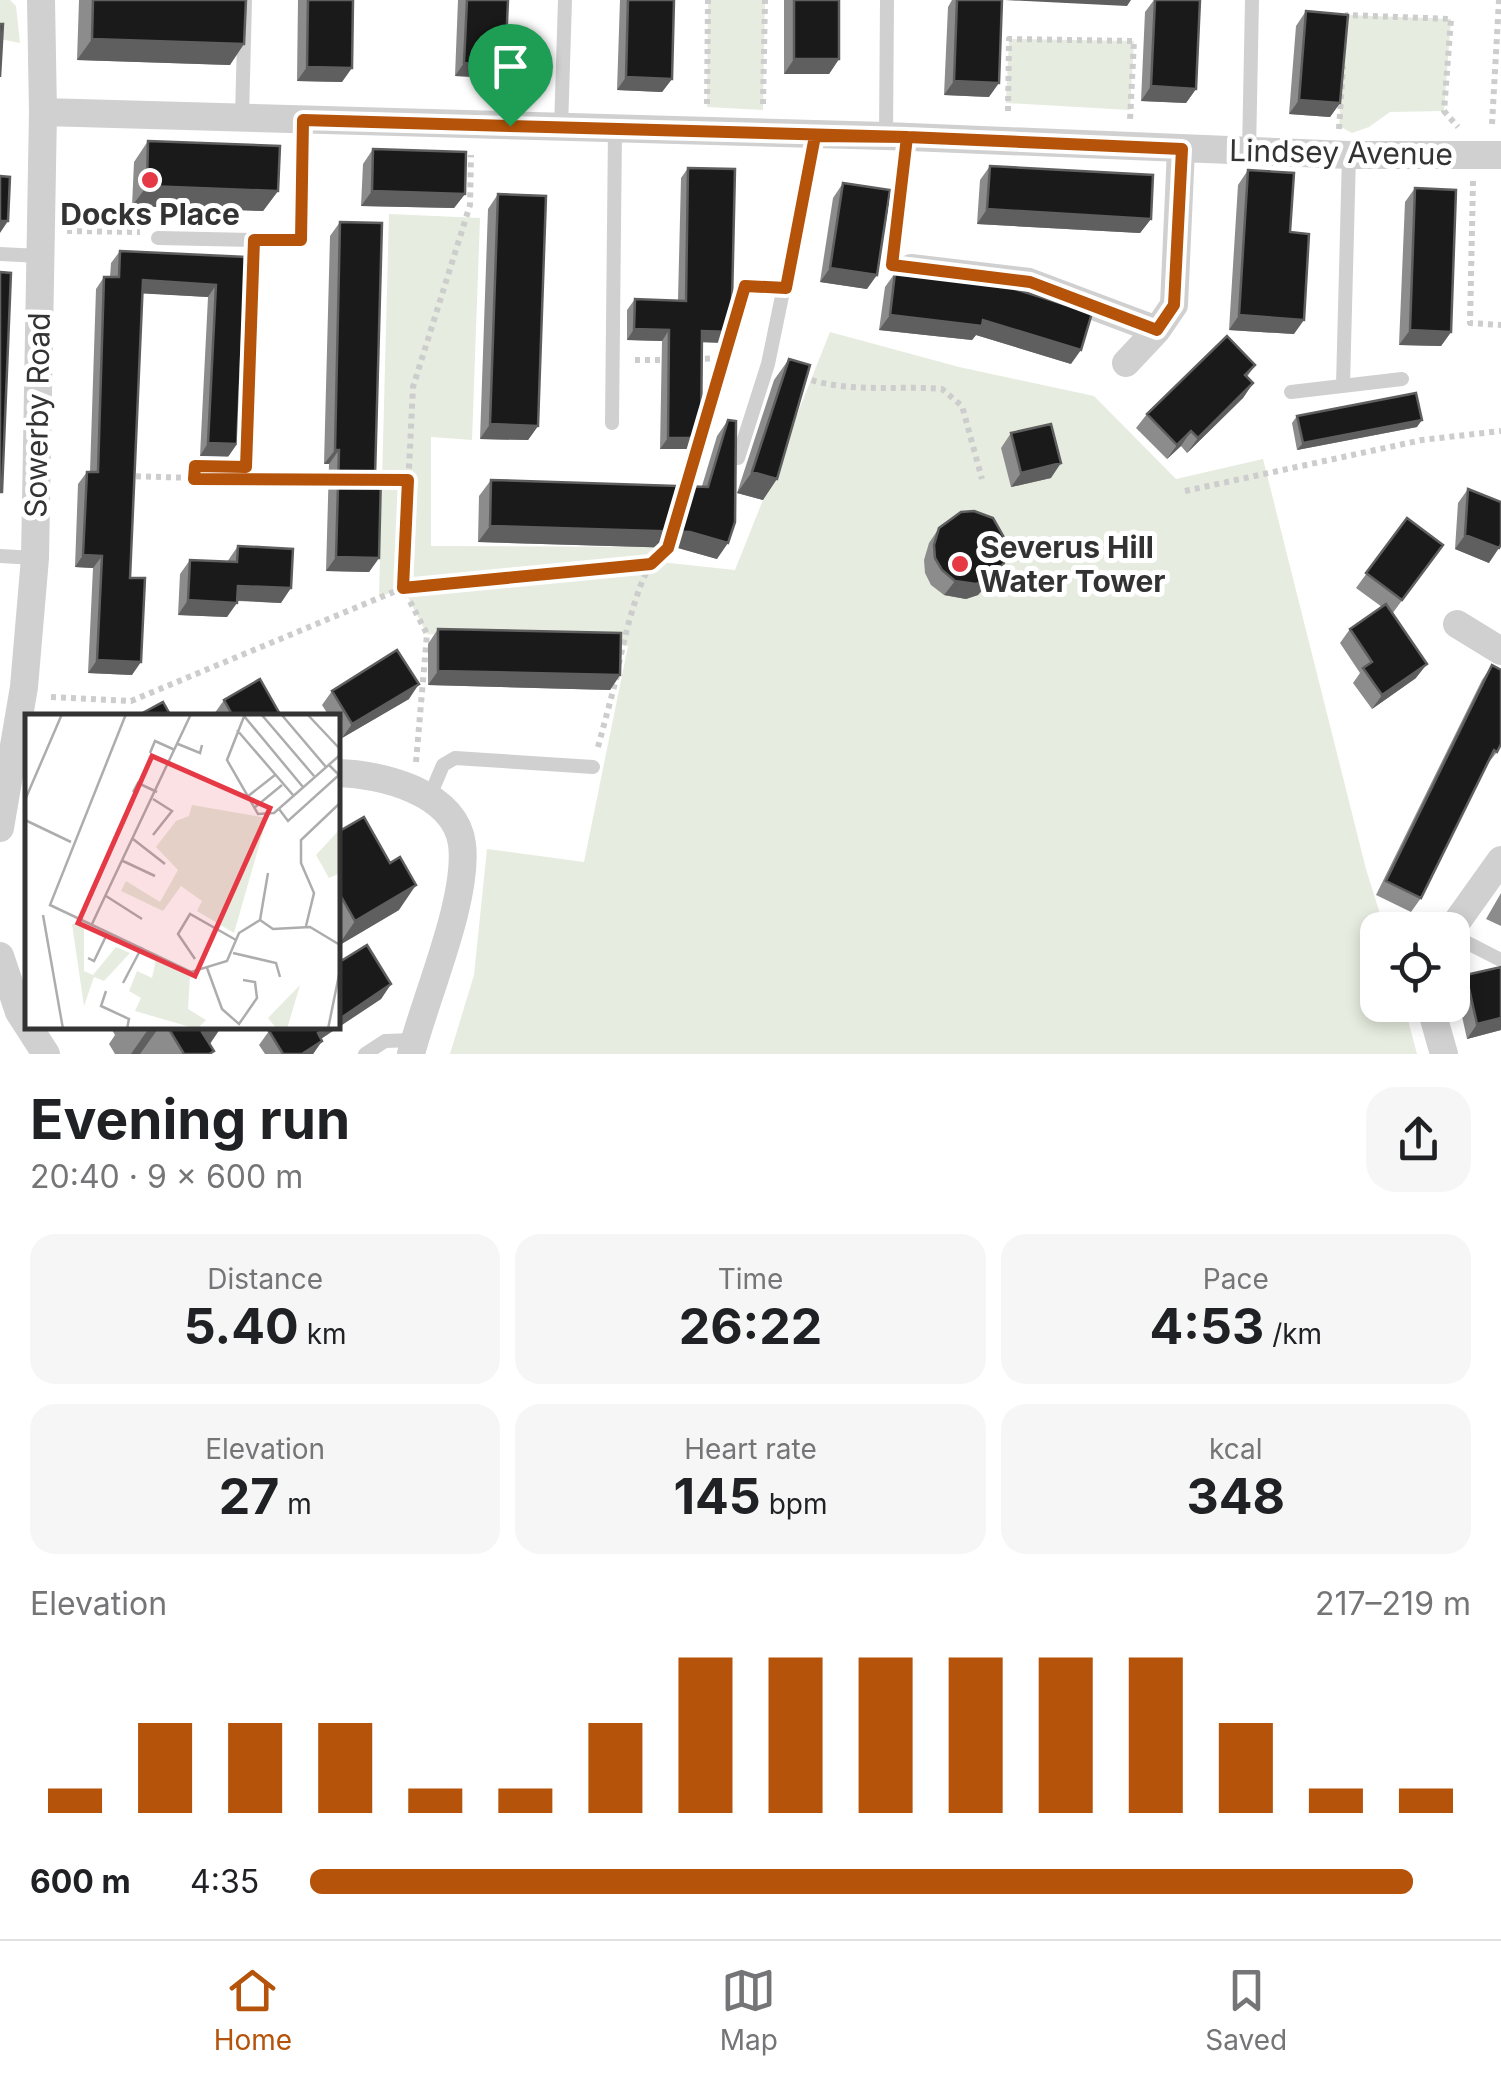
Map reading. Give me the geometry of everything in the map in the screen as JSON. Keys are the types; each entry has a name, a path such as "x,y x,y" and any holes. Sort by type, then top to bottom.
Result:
{"street":[{"name":"Sowerby Road","path":"0,828 24,687 34,558 43,112 41,0"},
{"name":"Lindsey Avenue","path":"43,112 897,137 1341,155 1486,154"},
{"path":"1126,363 1174,305 1182,149"},
{"path":"911,268 1030,282 1157,330"},
{"path":"1456,624 1501,650"},
{"path":"340,773 370,774 419,793 443,810 456,826 462,843 450,924 412,1047"},
{"path":"1466,912 1501,860"},
{"path":"0,956 25,1021"},
{"path":"1435,1022 1444,1054"},
{"path":"30,1029 46,1054"}],"lane":[{"path":"242,117 245,0"},
{"path":"561,128 564,0"},
{"path":"887,0 897,137"},
{"path":"1249,152 1252,0"},
{"path":"158,238 301,240 303,120"},
{"path":"612,423 616,129"},
{"path":"738,458 768,364 815,136"},
{"path":"1341,155 1343,385"},
{"path":"249,473 254,240"},
{"path":"0,254 41,243"},
{"path":"1291,392 1402,379"},
{"path":"0,556 34,558"},
{"path":"419,793 442,765 454,758 592,767"},
{"path":"1470,943 1501,960"},
{"path":"365,1054 385,1042 412,1047"}],"path":[{"path":"707,132 708,0"},
{"path":"762,134 765,0"},
{"path":"1499,0 1492,128 1486,154 1470,323 1501,324"},
{"path":"1346,33 1347,15 1451,19 1444,110 1486,154"},
{"path":"1007,141 1009,38 1134,40 1129,146"},
{"path":"1341,155 1344,52"},
{"path":"419,793 416,770 428,634 403,588 413,387 470,204 470,126"},
{"path":"897,137 892,265 911,268"},
{"path":"41,243 142,232 158,238"},
{"path":"680,510 745,286 786,288"},
{"path":"613,361 724,358"},
{"path":"768,364 826,386 942,389 962,406 982,479"},
{"path":"1185,491 1422,440 1501,431"},
{"path":"194,479 195,466 350,480"},
{"path":"115,476 233,479"},
{"path":"369,480 408,480"},
{"path":"592,767 614,691 624,636 651,564 668,548 674,529"},
{"path":"24,687 52,698 130,701 403,588 651,564"}],"shaded area":[{"path":"0,0 10,0 16,6 20,43 0,39"},
{"path":"708,0 765,0 763,110 707,107"},
{"path":"1347,15 1451,19 1444,111 1390,112 1352,133 1339,126"},
{"path":"1009,39 1134,41 1130,110 1006,103"},
{"path":"389,214 480,218 472,440 431,437 431,546 655,547 660,562 735,570 830,332 959,367 1094,396 1176,479 1263,459 1379,912 1360,912 1360,1022 1409,1022 1417,1054 450,1054 474,975 487,849 584,862 628,646 427,634 403,588 379,597"}],"building":[{"path":"93,0 246,0 244,44 92,39"},
{"path":"308,0 353,0 352,68 307,67"},
{"path":"467,0 508,0 505,65 464,63"},
{"path":"628,0 674,0 672,79 626,77"},
{"path":"794,0 839,0 839,59 794,59"},
{"path":"957,0 1002,0 999,83 954,81"},
{"path":"1155,0 1200,0 1196,89 1151,86"},
{"path":"1306,11 1348,15 1340,103 1299,100"},
{"path":"0,24 3,24 0,77"},
{"path":"148,141 280,146 278,191 147,186"},
{"path":"373,149 466,152 465,194 372,191"},
{"path":"990,166 1153,175 1151,219 987,209"},
{"path":"688,168 735,169 734,332 702,331 701,438 668,438 669,330 634,329 635,299 686,301"},
{"path":"1248,170 1294,173 1290,232 1309,234 1304,320 1239,315"},
{"path":"0,176 10,177 8,221 0,221"},
{"path":"843,183 890,190 877,275 830,268"},
{"path":"1415,188 1456,190 1451,332 1410,330"},
{"path":"498,194 546,196 538,426 490,424"},
{"path":"340,222 382,223 375,476 381,476 379,558 336,557"},
{"path":"120,251 246,257 237,444 208,443 216,285 143,280 130,578 145,578 141,662 97,660 102,556 83,555 87,472 98,472 104,277 119,277"},
{"path":"0,272 11,273 2,492 0,492"},
{"path":"895,273 1002,285 1092,313 1081,350 983,320 982,326 890,315"},
{"path":"1227,336 1255,365 1245,375 1253,383 1198,438 1191,431 1177,445 1147,414"},
{"path":"789,359 810,365 777,479 752,472"},
{"path":"1416,393 1422,420 1303,443 1297,416"},
{"path":"728,420 736,421 735,522 728,543 690,532 490,526 491,480 708,487"},
{"path":"1051,424 1061,463 1021,473 1011,433"},
{"path":"1468,489 1501,502 1499,548 1465,535"},
{"name":"Severus Hill Water Tower","path":"974,511 993,518 1006,541 1004,563 988,580 976,584 955,581 942,570 935,558 934,545 939,528 961,512"},
{"path":"1407,518 1443,545 1402,600 1366,573"},
{"path":"238,546 293,549 291,588 238,586 237,603 188,600 190,560 237,562"},
{"path":"1386,604 1427,664 1382,695 1363,668 1372,662 1350,629"},
{"path":"438,629 621,633 620,675 438,671"},
{"path":"397,650 419,684 352,724 332,691"},
{"path":"1492,665 1501,670 1501,744 1497,752 1494,750 1421,898 1386,881"},
{"path":"260,679 280,714 232,714 224,700"},
{"path":"163,702 170,714 141,714"},
{"path":"364,817 390,863 400,857 416,885 355,921 340,895 340,831"},
{"path":"367,945 391,984 340,1019 340,962"},
{"path":"1501,967 1501,1018 1477,1024 1470,974"},
{"path":"169,1029 206,1029 202,1032 214,1051 184,1054"},
{"path":"324,1029 318,1033 322,1041 302,1054 283,1054 269,1031"}],"place":[{"name":"Docks Place","path":"150,180"},
{"name":"Severus Hill Water Tower","path":"960,564"}],"route":[{"path":"510,126 303,120 301,240 254,240 246,467 195,466 194,479 408,480 403,588 651,564 668,548 745,286 786,288 815,136 886,136 1182,149 1174,305 1157,330 1030,282 892,265 907,137 815,136 510,126"}]}
